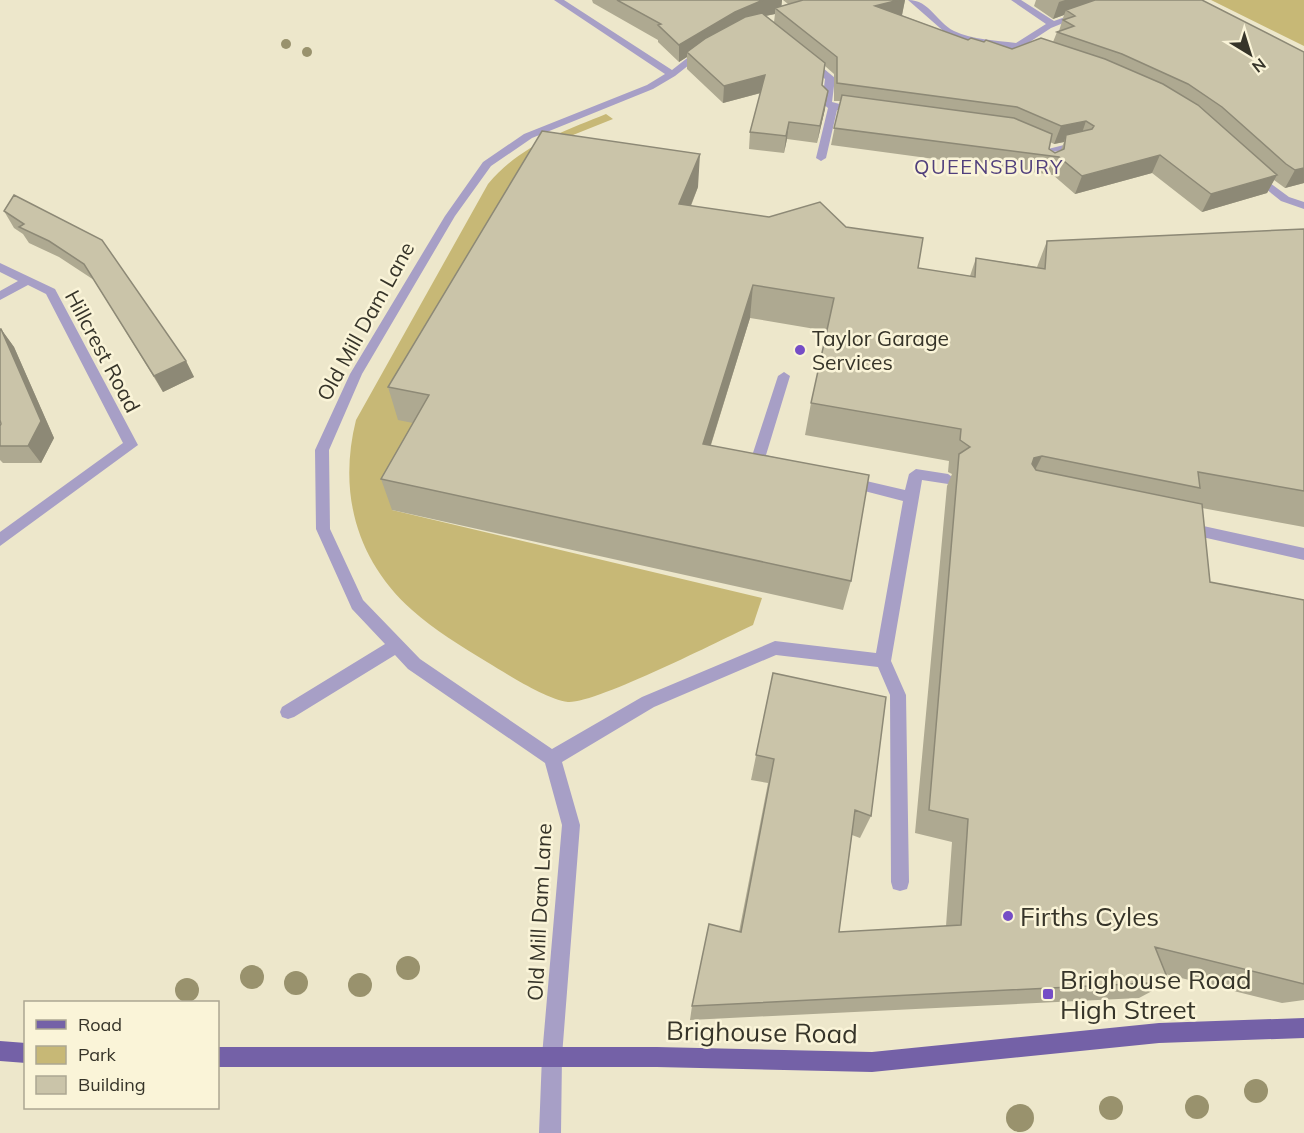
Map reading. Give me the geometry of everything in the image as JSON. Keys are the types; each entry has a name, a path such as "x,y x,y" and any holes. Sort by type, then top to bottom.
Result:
{"main road":[{"name":"Brighouse Road","path":"219,1057 552,1056 872,1062 1159,1033 1304,1028"},
{"path":"0,1051 24,1053"}],"street":[{"path":"558,0 672,74"},
{"path":"912,0 923,5 937,24 952,34 982,41 1019,45 1050,55"},
{"path":"1015,0 1051,23"},
{"path":"1019,45 1051,23 1093,10"},
{"name":"Old Mill Dam Lane","path":"550,1133 552,1056 571,825 552,758 414,664 357,604 323,530 322,450 356,374 450,216 487,164 528,136 650,87 710,46"},
{"path":"796,50 830,78 826,98 833,108 867,111"},
{"path":"821,158 833,108"},
{"path":"1043,144 1053,153 1080,144"},
{"path":"1248,170 1285,199 1304,206"},
{"name":"Hillcrest Road","path":"0,267 51,292 131,445 0,540"},
{"path":"0,296 26,281"},
{"path":"784,376 758,459 791,467"},
{"path":"900,882 898,695 883,661 910,497 916,474 948,479"},
{"path":"834,478 910,497"},
{"path":"1165,524 1304,554"},
{"path":"288,712 396,645"},
{"path":"552,758 648,702 775,648 883,661"}],"green space":[{"path":"1211,0 1304,0 1304,46"},
{"path":"606,114 613,119 563,139 438,427 392,510 762,598 753,625 604,693 568,702 548,696 505,673 458,644 412,610 377,569 365,547 356,523 349,473 356,420 488,184 500,171 527,150 557,134"}],"building":[{"path":"617,0 763,0 735,12 679,45 658,25 661,24"},
{"path":"803,0 899,0 875,6 968,40 971,38 984,42 986,40 1012,49 1041,38 1105,59 1163,84 1198,105 1277,175 1211,194 1160,155 1082,176 1059,157 834,128 842,95 1014,118 1052,134 1049,149 1055,153 1064,149 1066,135 1092,129 1094,126 1086,121 1061,126 1017,107 837,83 837,57 775,8"},
{"path":"1095,0 1202,0 1304,52 1304,168 1295,170 1286,164 1222,107 1188,84 1122,54 1057,32 1074,26 1063,20 1075,16 1066,10"},
{"path":"762,13 825,63 822,85 828,91 820,126 789,122 786,136 750,132 765,75 724,86 687,52 706,38 745,17"},
{"path":"542,131 700,154 679,204 769,217 820,202 846,227 923,238 918,268 975,277 976,258 1045,269 1047,241 1304,229 1304,491 1198,472 1200,488 1042,456 1034,458 1032,464 1036,470 1202,504 1210,582 1304,600 1304,984 1155,947 1169,982 692,1006 709,924 741,932 774,759 756,755 773,673 886,697 871,816 855,810 839,932 961,925 968,819 929,810 959,454 970,447 960,440 961,429 811,403 834,298 753,285 703,444 869,475 851,581 381,479 429,395 388,387"},
{"path":"14,195 102,240 186,361 154,376 84,264 49,241 19,227 24,224 4,211"},
{"path":"0,329 41,421 28,446 0,446"}],"place":[{"name":"Taylor Garage Services","path":"800,350"},
{"name":"Firths Cyles","path":"1008,916"},
{"name":"Brighouse Road High Street","path":"1048,994"}],"district":[{"name":"QUEENSBURY","path":"989,166"}]}
